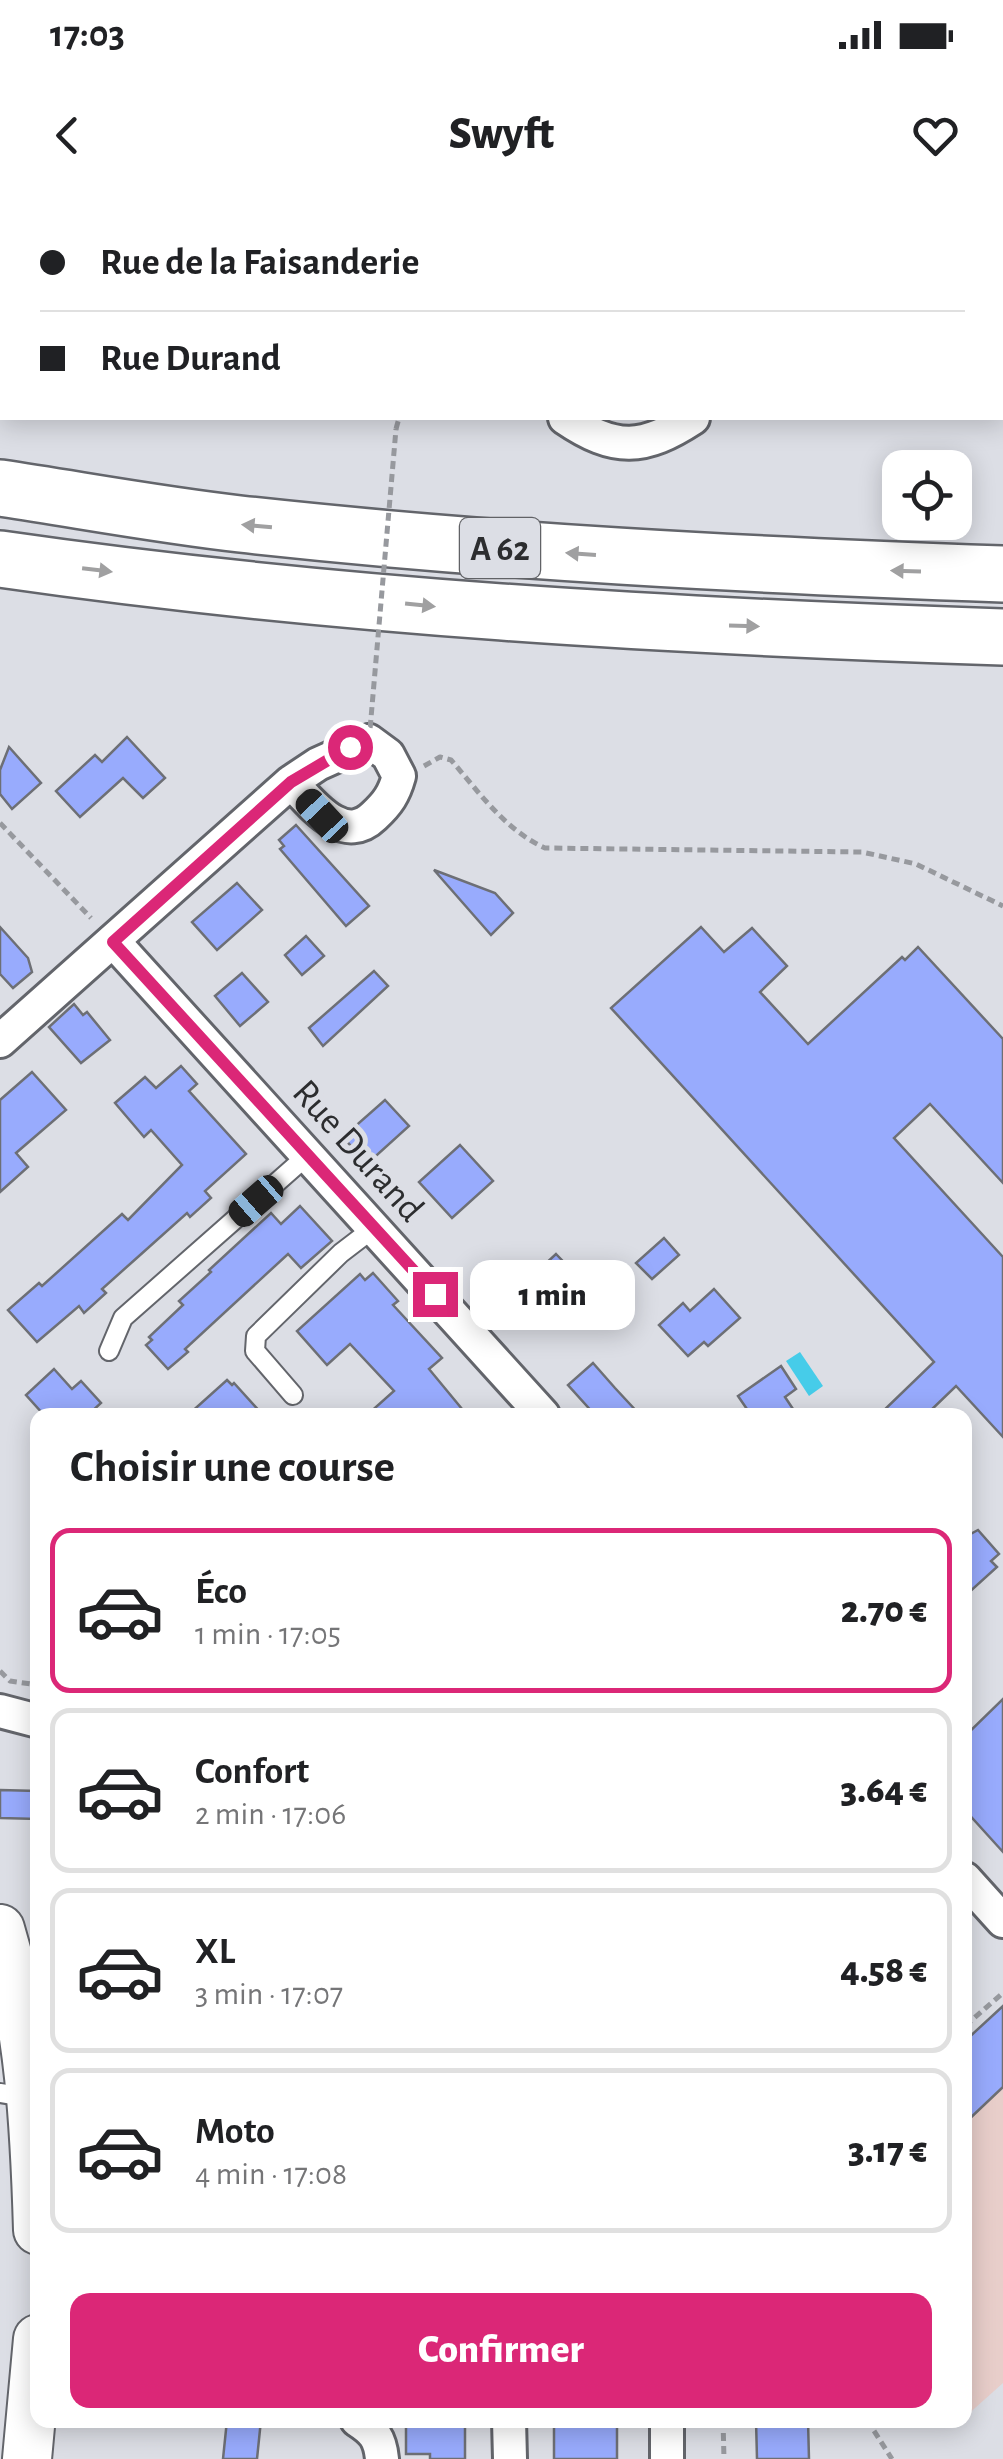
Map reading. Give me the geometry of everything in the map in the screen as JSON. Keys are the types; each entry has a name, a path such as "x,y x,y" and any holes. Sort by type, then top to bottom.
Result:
{"highway":[{"name":"A 62","path":"0,488 237,524 506,549 761,566 1003,574"},
{"name":"A 62","path":"0,558 476,611 1003,637"}],"street":[{"path":"568,420 615,443 638,444 661,438 691,420"},
{"path":"0,1042 291,782 318,764 369,740 388,756 399,776 393,797 368,822 350,827 322,816 291,782"},
{"name":"Rue Durand","path":"113,942 537,1408"},
{"path":"0,1711 30,1719"},
{"path":"972,1887 1003,1921"},
{"path":"0,1929 22,2013 16,2096 30,2181"},
{"path":"18,2450 30,2383"},
{"path":"370,2428 381,2441 382,2459"},
{"path":"509,2428 510,2459"},
{"path":"667,2428 667,2459"}],"lane":[{"path":"109,1350 123,1318 309,1154"},
{"path":"293,1395 256,1351 256,1336 341,1253 375,1227"}],"path":[{"path":"369,740 398,420"},
{"path":"399,776 414,773 431,760 450,760 511,827 524,839 545,848 827,850 889,856 916,864 1003,906"},
{"path":"0,823 113,942"},
{"path":"0,1671 10,1681 30,1683"},
{"path":"972,2020 1003,1993"},
{"path":"724,2428 724,2459"},
{"path":"872,2428 892,2459"}],"shaded area":[{"path":"1003,2007 1003,2383 972,2411 972,2035"}],"water":[{"path":"800,1352 823,1386 809,1396 786,1361"}],"building":[{"path":"127,737 165,778 143,798 123,778 80,817 56,791 95,755 102,762"},
{"path":"9,747 41,783 12,809 0,794 0,770"},
{"path":"296,825 369,906 346,926 280,849 284,846 279,840"},
{"path":"434,870 495,893 513,913 491,935"},
{"path":"237,883 262,910 217,950 192,922"},
{"path":"0,927 28,958 32,972 13,988 0,974"},
{"path":"701,927 724,952 752,928 787,966 760,992 808,1044 902,957 905,960 918,947 1003,1039 1003,1183 930,1104 894,1138 1003,1257 1003,1437 956,1386 933,1408 886,1408 934,1362 611,1008"},
{"path":"306,936 324,956 302,975 285,955"},
{"path":"374,971 388,986 323,1046 309,1028"},
{"path":"242,973 268,1002 240,1026 215,996"},
{"path":"74,1004 83,1015 87,1012 110,1040 81,1063 49,1027"},
{"path":"181,1066 197,1084 189,1091 246,1154 205,1191 211,1198 190,1217 187,1213 102,1289 106,1293 84,1313 79,1306 37,1342 8,1310 39,1283 42,1286 122,1214 128,1220 182,1165 151,1130 144,1137 115,1103 145,1077 156,1088"},
{"path":"32,1072 66,1110 16,1153 28,1167 0,1192 0,1100"},
{"path":"385,1100 409,1126 367,1164 343,1137"},
{"path":"460,1145 493,1181 452,1218 419,1182"},
{"path":"300,1206 332,1241 301,1268 288,1254 168,1369 146,1345 152,1340 149,1337 183,1305 179,1301 209,1270 271,1213 281,1224"},
{"path":"664,1238 679,1255 652,1279 636,1263"},
{"path":"556,1254 585,1284 545,1322 516,1291"},
{"path":"373,1273 398,1301 393,1305 442,1358 429,1369 461,1408 375,1408 394,1391 350,1344 327,1365 297,1331 360,1274 365,1280"},
{"path":"714,1289 740,1318 708,1346 704,1342 688,1356 659,1325 683,1303 690,1311"},
{"path":"593,1363 634,1408 589,1408 568,1385"},
{"path":"781,1366 796,1389 785,1397 792,1408 746,1408 738,1396"},
{"path":"54,1369 72,1389 81,1381 101,1403 96,1408 38,1408 26,1395"},
{"path":"227,1380 257,1408 196,1408"},
{"path":"978,1530 999,1554 991,1561 997,1567 972,1590 972,1533"},
{"path":"1003,1699 1003,1852 972,1818 972,1729"},
{"path":"0,1790 30,1791 30,1819 0,1818"},
{"path":"1003,2006 1003,2087 972,2116 972,2035"},
{"path":"226,2428 260,2428 257,2459 223,2459"},
{"path":"406,2428 465,2428 465,2459 406,2454"},
{"path":"554,2428 617,2428 617,2459 554,2459"},
{"path":"756,2428 808,2428 809,2459 757,2459"}],"route":[{"path":"350,747 291,782 113,942 435,1294"}]}
